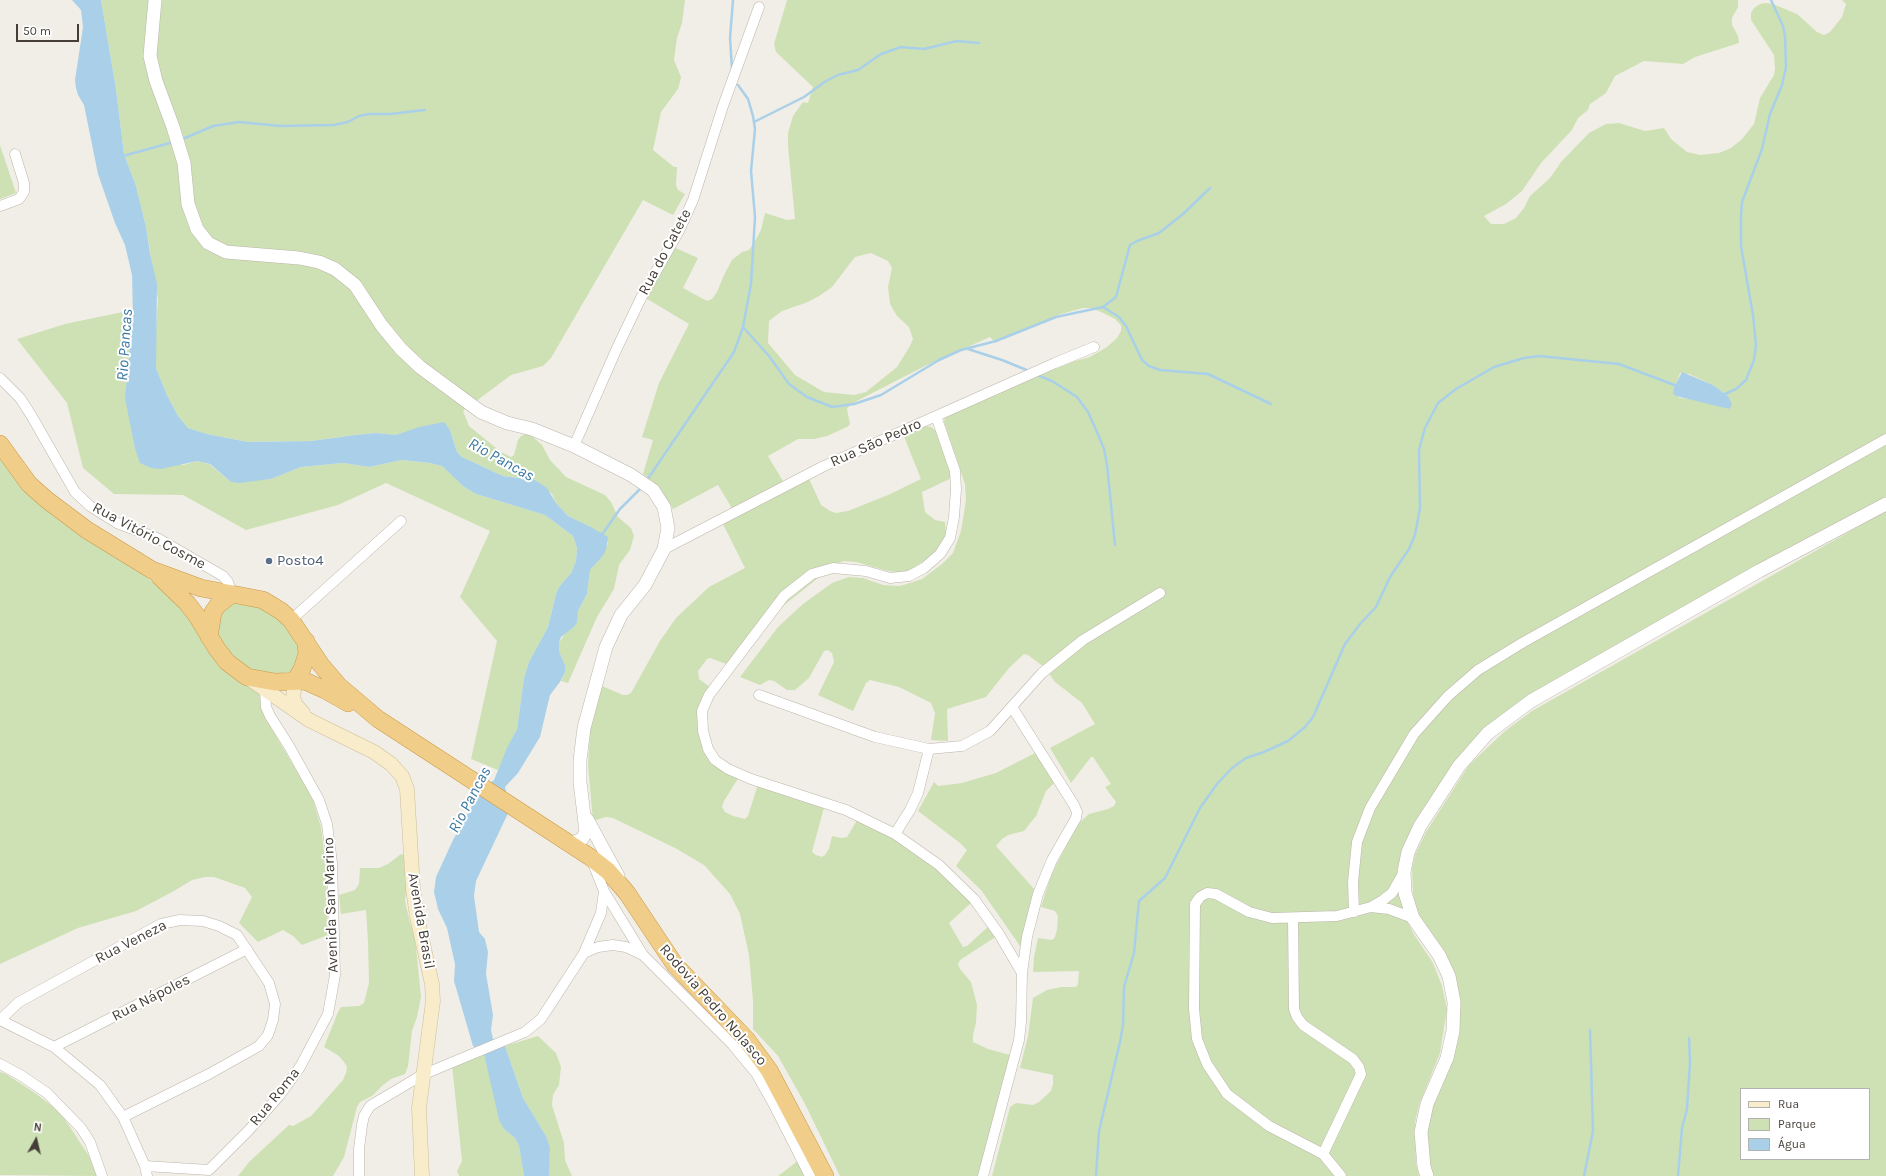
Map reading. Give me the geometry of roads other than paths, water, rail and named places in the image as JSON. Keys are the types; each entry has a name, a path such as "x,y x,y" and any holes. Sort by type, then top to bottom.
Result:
{"highway":[{"name":"Rodovia Pedro Nolasco","path":"0,444 29,484 47,500 87,530 152,570 201,588 263,600 281,611 291,620 321,665 340,686 378,720"},
{"name":"Rodovia Pedro Nolasco","path":"152,570 187,603 227,662 247,677 275,682 305,681 325,690 378,720 590,857 608,872 627,893 675,965 748,1040 769,1070 825,1176"},
{"path":"209,637 213,612 218,605 232,594"},
{"path":"295,681 302,669 307,654 306,641"}],"main road":[{"name":"Avenida Brasil","path":"247,677 265,691 309,720 374,752 391,764 402,776 406,788 413,889 417,917 430,970 433,995 432,1022 422,1075 419,1108 422,1176"},
{"name":"Avenida Brasil","path":"295,681 293,698 296,705 309,720"}],"street":[{"path":"155,0 150,56 156,81 173,127 184,163 188,204 197,229 208,243 226,252 299,258 319,262 335,269 355,285 382,326 401,349 426,372 480,412 508,423 532,428 574,446 631,475 653,490 664,507 668,528 664,550 645,585 621,616 606,647 584,728 580,760 580,782 586,825 585,836 582,840 570,844"},
{"name":"Rua do Catete","path":"574,446 640,298 680,229 723,106 745,50 759,7"},
{"path":"0,206 20,199 24,192 24,183 15,154"},
{"name":"Rua São Pedro","path":"664,550 824,466 1094,347"},
{"name":"Rua Vitório Cosme","path":"0,378 20,398 75,492 90,506 117,523 159,539 223,576 228,582 232,594"},
{"path":"936,416 955,471 956,489 954,517 950,538 940,554 924,568 908,576 890,578 866,571 833,568 812,574 784,596 709,695 702,711 703,731 708,749 715,760 728,769 751,779 846,810 895,834 940,865 974,900 999,934 1022,973"},
{"path":"1354,912 1353,882 1357,842 1370,808 1414,734 1448,696 1478,670 1522,643 1886,439"},
{"path":"1427,1176 1424,1167 1421,1132 1427,1104 1447,1058 1453,1031 1454,1002 1449,976 1439,955 1413,918 1405,893 1404,872 1408,852 1420,826 1459,766 1488,733 1531,701 1759,571 1886,504"},
{"path":"291,620 401,521"},
{"path":"759,695 875,736 929,749 962,746 990,731 1042,673 1083,640 1160,592"},
{"name":"Avenida San Marino","path":"265,691 266,706 270,716 293,752 319,800 327,824 332,863 335,946 335,975 328,1014"},
{"path":"983,1176 1019,1040 1022,973 1027,937 1038,894 1052,860 1076,818 1074,805 1012,707"},
{"path":"895,834 910,810 918,793 929,749"},
{"path":"584,812 600,847 627,893"},
{"path":"590,857 604,891 643,955 732,1044 756,1074 773,1103 810,1176"},
{"path":"1341,1176 1323,1154 1269,1126 1227,1094 1207,1064 1197,1039 1194,1009 1196,904 1200,897 1207,893 1216,894 1260,916 1272,918 1293,918 1337,916 1371,907 1392,892 1404,872"},
{"path":"359,1176 359,1149 364,1116 370,1106 422,1075 525,1032 541,1019 584,954 601,913 604,891"},
{"path":"1371,907 1395,911 1413,918"},
{"path":"1293,918 1294,1009 1297,1018 1302,1025 1353,1059 1359,1067 1361,1074 1323,1154"},
{"name":"Rua Veneza","path":"0,1020 19,1002 161,924 180,920 203,921 219,926 237,936 269,983 275,1004 273,1020 268,1035 259,1046 209,1074 123,1117"},
{"path":"584,954 598,947 613,945 626,947 643,955"},
{"name":"Rua Nápoles","path":"54,1047 247,949"},
{"name":"Rua Roma","path":"208,1173 279,1096 300,1067 328,1014"},
{"path":"0,1020 54,1047 100,1085 123,1117 146,1171 208,1173"},
{"path":"0,1064 47,1092 81,1128 90,1142 102,1176"}],"water":[{"path":"72,0 101,0 116,89 124,154 136,186 157,284 156,368 167,395 178,416 188,428 207,434 248,442 311,441 376,433 396,435 419,427 444,422 450,430 457,452 462,457 503,476 535,480 547,488 556,503 568,516 608,537 606,550 602,557 590,570 587,594 578,611 577,622 574,627 561,637 559,651 565,665 565,672 560,682 550,695 540,737 518,773 505,787 510,809 476,881 474,896 479,932 485,939 488,952 486,974 493,1015 491,1030 493,1039 505,1046 523,1098 546,1136 550,1148 549,1176 524,1176 519,1146 515,1138 504,1129 499,1120 484,1054 473,1046 454,981 455,964 447,928 438,909 434,892 436,877 453,840 481,790 494,780 507,748 517,729 524,678 529,662 548,627 559,587 571,573 576,561 577,548 573,536 545,515 476,494 464,487 442,466 430,463 402,460 369,467 343,463 301,467 271,479 239,483 231,482 210,464 197,461 161,469 151,468 140,463 135,449 125,398 133,318 132,275 125,245 115,223 98,174 84,105 76,88 75,80 83,27 81,10"},
{"path":"1682,372 1713,385 1728,396 1732,405 1729,409 1676,396 1673,394 1674,388"}],"waterway":[{"path":"732,69 730,38 733,0"},
{"path":"1723,395 1736,389 1746,380 1754,360 1756,345 1753,315 1741,246 1741,215 1742,202 1762,149 1770,114 1782,85 1786,67 1785,36 1783,26 1771,0"},
{"path":"754,122 804,97 826,81 838,75 858,70 881,54 901,47 924,49 957,41 979,43"},
{"path":"647,480 734,352 743,327 751,284 755,217 751,171 755,129 748,99 738,85"},
{"path":"185,138 213,126 239,122 280,126 334,125 348,122 359,116 369,114 390,114 425,110"},
{"path":"123,156 170,143"},
{"path":"743,327 769,356 789,384 807,397 832,407 854,404 881,395 939,360 961,350 996,341 1056,317 1103,307 1116,297 1130,245 1159,233 1183,214 1210,188"},
{"path":"1103,307 1119,317 1126,326 1142,360 1149,366 1160,370 1208,374 1271,404"},
{"path":"968,349 1029,371"},
{"path":"1096,1176 1099,1131 1123,1025 1124,987 1134,953 1139,901 1165,878 1200,808 1217,784 1232,768 1246,758 1288,741 1305,727 1313,717 1345,644 1360,624 1376,607 1390,577 1409,549 1415,535 1420,508 1419,450 1425,428 1438,403 1456,389 1494,367 1524,358 1539,356 1619,364 1677,386"},
{"path":"1037,375 1052,381 1077,397 1088,412 1104,449 1115,545"},
{"path":"601,536 620,509 640,489"},
{"path":"1584,1176 1593,1131 1590,1030"},
{"path":"1678,1176 1682,1128 1687,1109 1690,1062 1689,1038"}],"place":[{"name":"Posto4","path":"269,561"}],"water label":[{"name":"Rio Pancas","path":"125,345"},
{"name":"Rio Pancas","path":"501,460"},
{"name":"Rio Pancas","path":"470,800"}]}
